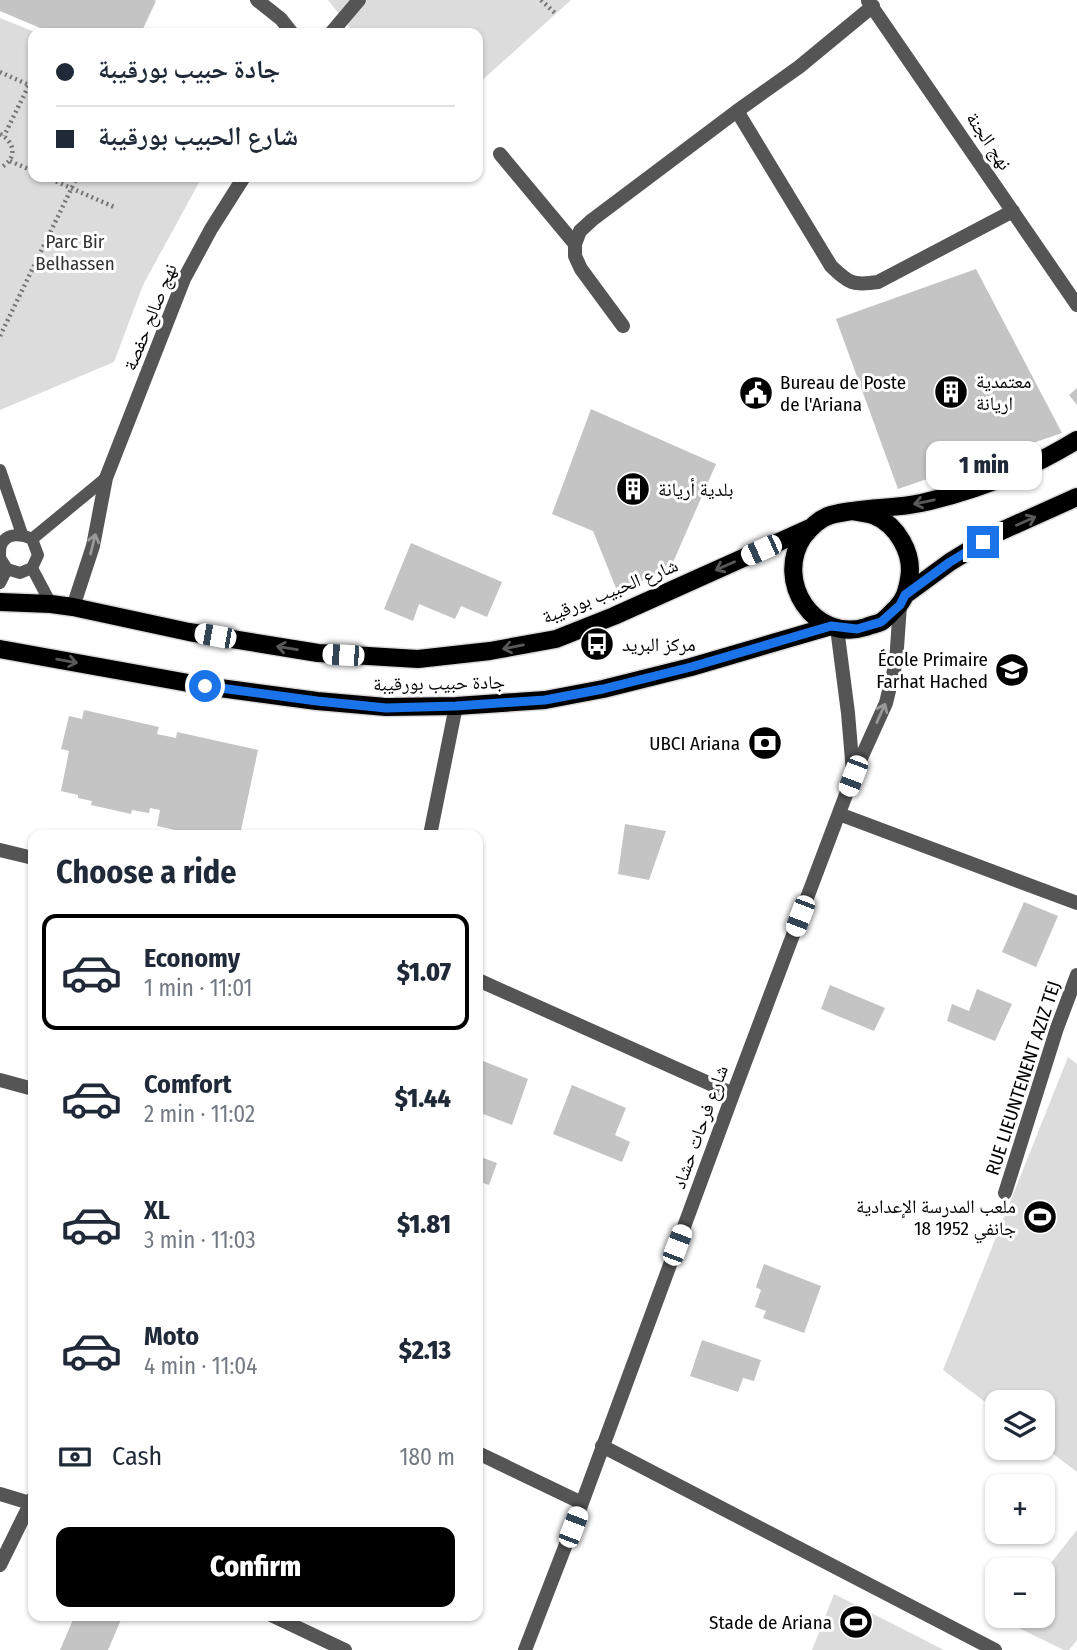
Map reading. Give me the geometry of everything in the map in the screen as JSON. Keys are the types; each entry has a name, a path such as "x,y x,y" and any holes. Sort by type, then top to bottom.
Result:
{"main road":[{"path":"1077,440 1025,468 975,490 918,504 829,515 810,528 796,548 792,569 796,592 808,611 834,627 857,629 881,622 903,600 950,562 999,533 1077,497"},
{"path":"852,511 875,516 894,529 907,549 911,571 903,600"},
{"name":"شارع الحبيب بورقيبة","path":"0,602 72,607 189,632 318,653 418,659 490,651 556,639 614,616 810,528"},
{"name":"جادة حبيب بورقيبة","path":"0,649 205,686 386,708 545,700 691,667 834,627"}],"street":[{"path":"257,0 288,28"},
{"path":"335,28 359,0"},
{"path":"623,326 581,269 575,256 575,244 580,231 799,67 870,3"},
{"name":"نهج الجنة","path":"870,3 1077,305"},
{"path":"737,111 831,266 844,278 860,285 878,282 1013,211"},
{"path":"500,154 575,244"},
{"name":"نهج صالح حفصة","path":"72,607 93,546 106,478 184,279 241,182"},
{"name":"شارع فرحات حشاد","path":"525,1650 853,776 886,703 896,662 903,600"},
{"name":"شارع فرحات حشاد","path":"834,627 848,713 853,776"},
{"path":"431,830 456,706"},
{"path":"839,814 1077,903"},
{"path":"0,850 28,857"},
{"name":"RUE LIEUNTENENT AZIZ TEJ","path":"1005,1193 1057,1027 1077,975"},
{"path":"483,983 733,1094"},
{"path":"0,1080 28,1088"},
{"path":"602,1446 995,1650"},
{"path":"483,1454 582,1503"},
{"path":"0,1494 28,1501"},
{"path":"0,1565 28,1510"},
{"path":"284,1621 345,1650"}],"lane":[{"path":"0,470 27,536 38,555 32,568 20,573 2,554"},
{"path":"0,583 2,554 10,536 27,536 106,478"},
{"path":"32,568 51,604"}],"path":[{"path":"541,0 556,14"},
{"path":"0,72 28,85"},
{"path":"0,168 10,161 12,155 10,141 2,135 28,87"},
{"path":"10,161 28,169"},
{"path":"57,182 114,207"},
{"path":"0,336 74,182"}],"green space":[{"path":"328,0 571,0 483,79 483,28 350,28"},
{"name":"Parc Bir Belhassen","path":"0,18 28,29 28,182 199,182 143,285 114,362 0,410"},
{"name":"ملعب المدرسة الإعدادية 18 جانفي 1952","path":"1068,1057 1077,1064 1077,1472 1055,1455 1055,1390 985,1390 985,1402 943,1370"},
{"path":"1077,1530 1077,1640 1069,1650 1018,1628 1055,1628 1055,1558"},
{"name":"Stade de Ariana","path":"834,1594 944,1650 812,1650"}],"building":[{"path":"0,0 156,1 143,28 40,28 0,11"},
{"name":"معتمدية اريانة","path":"976,269 1062,433 898,489 836,319"},
{"path":"1077,388 1077,405 1069,395"},
{"name":"بلدية أريانة","path":"591,409 716,464 671,567 618,593 593,531 552,514"},
{"path":"411,543 502,582 487,617 461,606 455,619 419,604 413,621 384,609"},
{"path":"84,710 159,727 157,734 176,738 177,732 258,750 241,830 175,830 157,826 160,810 150,808 149,813 132,810 131,814 91,805 92,801 61,791 69,751 61,749 69,716 82,719"},
{"path":"625,824 666,831 649,880 618,874"},
{"path":"1024,902 1058,916 1036,967 1002,952"},
{"path":"830,985 885,1008 874,1031 821,1009"},
{"path":"977,989 1012,1004 995,1041 947,1021 952,1004 969,1011"},
{"path":"483,1061 528,1079 512,1125 483,1114"},
{"path":"572,1085 626,1108 615,1135 630,1142 622,1162 553,1134"},
{"path":"483,1158 497,1163 489,1185 483,1183"},
{"path":"764,1264 821,1286 804,1333 763,1318 766,1311 755,1307 761,1290 756,1287"},
{"path":"702,1340 761,1360 754,1381 743,1378 738,1392 690,1376"},
{"path":"72,1621 120,1621 108,1650 60,1650"}],"place":[{"name":"معتمدية اريانة","path":"951,392"},
{"name":"Bureau de Poste de l'Ariana","path":"756,393"},
{"name":"بلدية أريانة","path":"633,489"},
{"name":"مركز البريد","path":"597,644"},
{"name":"École Primaire Farhat Hached","path":"1012,670"},
{"name":"UBCI Ariana","path":"765,743"},
{"name":"ملعب المدرسة الإعدادية 18 جانفي 1952","path":"1040,1217"},
{"name":"Stade de Ariana","path":"856,1622"}],"route":[{"path":"205,686 386,708 545,700 691,667 831,626 857,629 881,622 900,605 905,595 983,542"}]}
